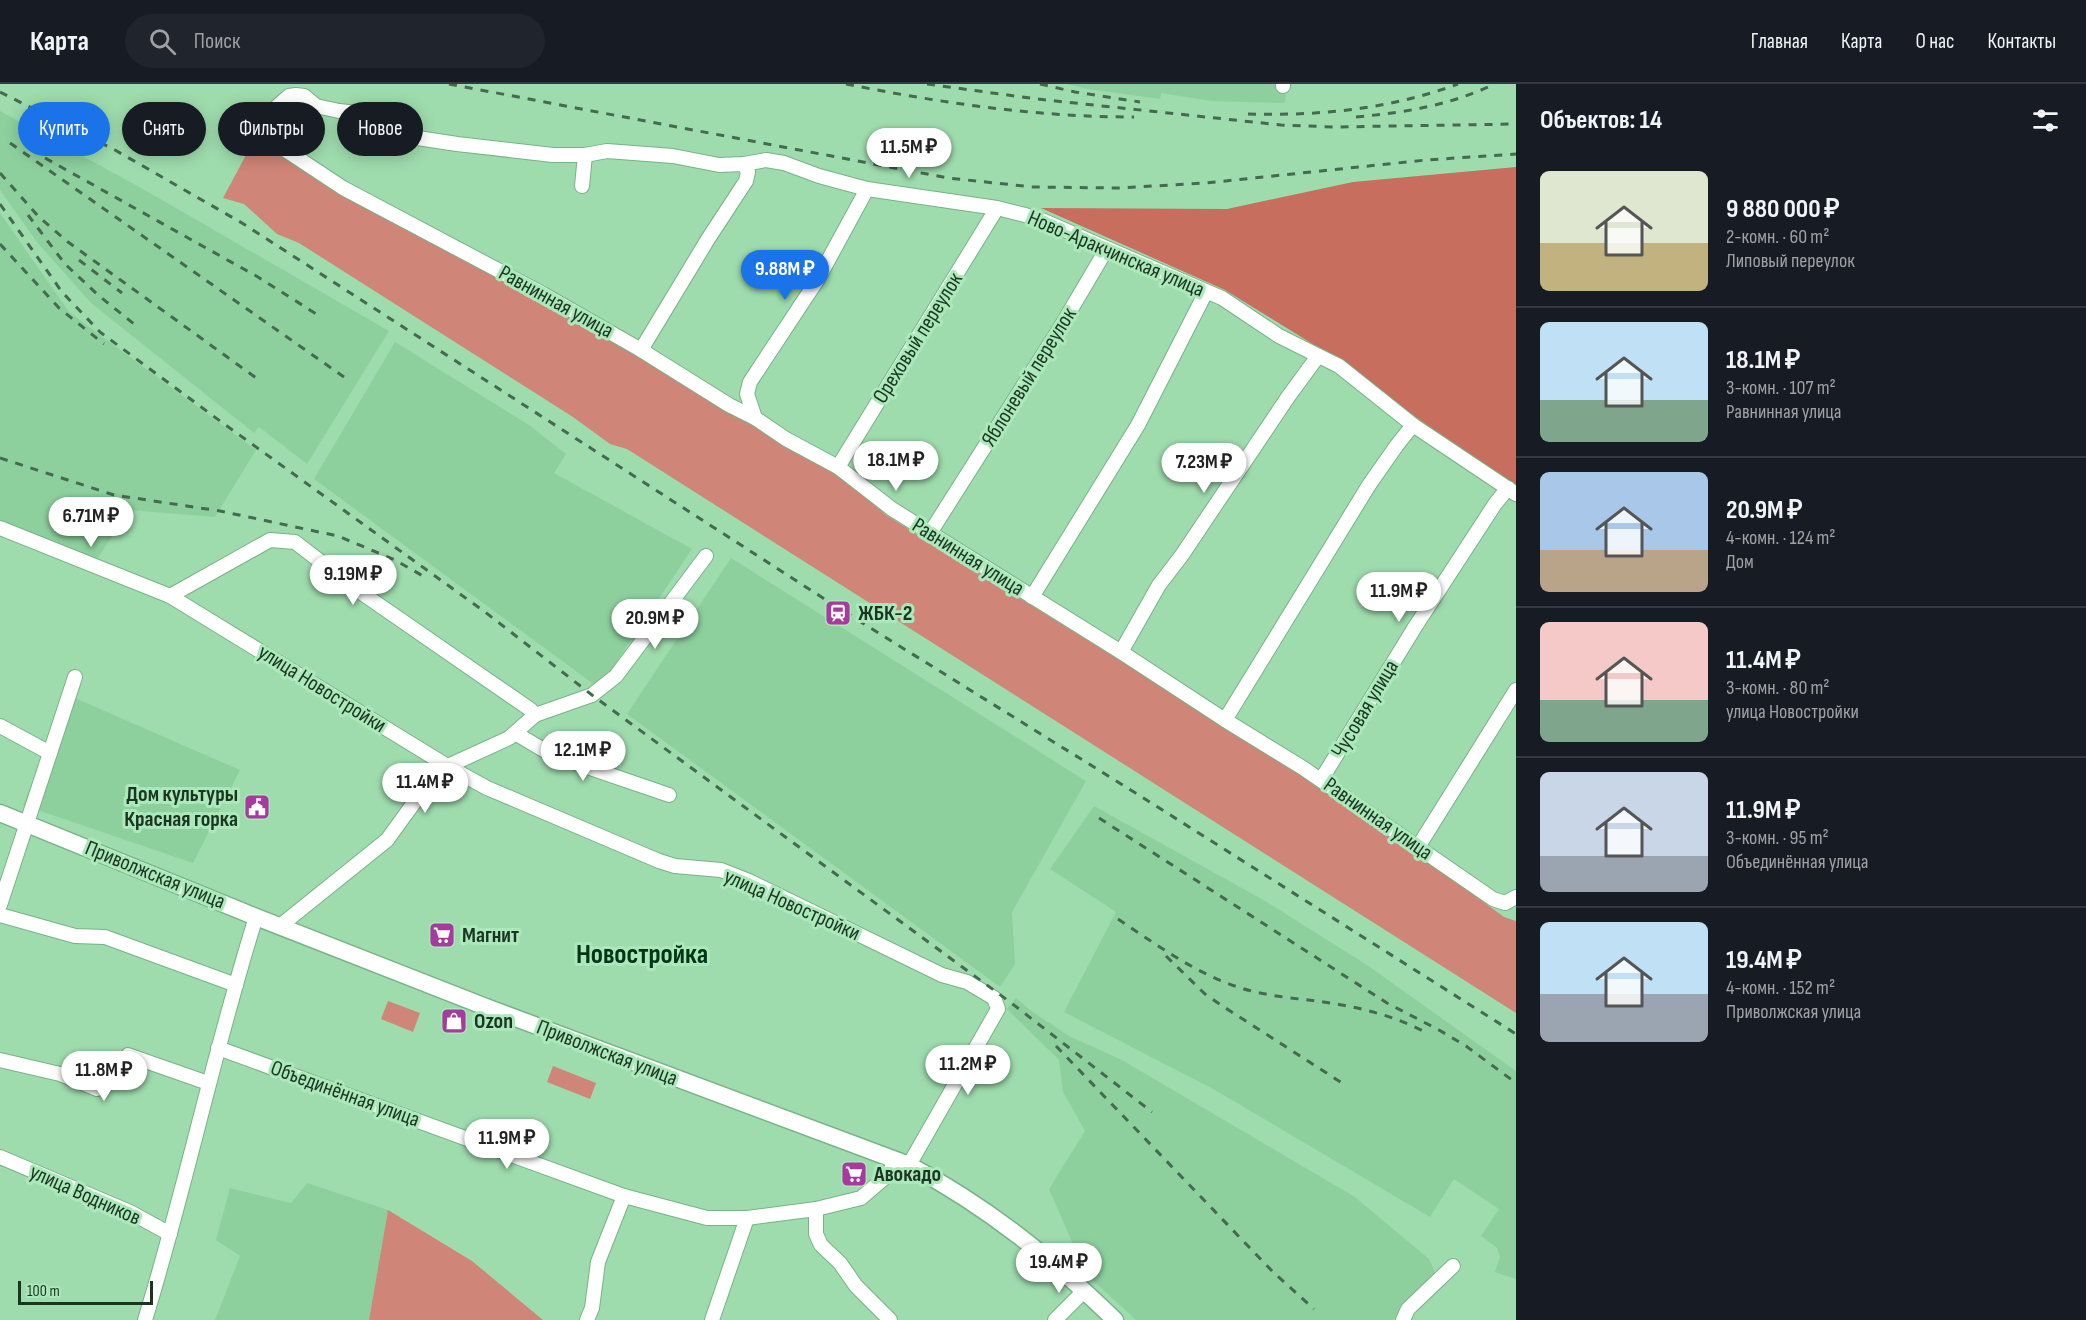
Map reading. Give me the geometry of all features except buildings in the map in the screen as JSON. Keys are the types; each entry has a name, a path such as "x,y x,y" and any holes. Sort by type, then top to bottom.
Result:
{"main road":[{"name":"Приволжская улица","path":"0,813 486,1007 780,1119 902,1162 951,1188 989,1212 1027,1242 1115,1320"}],"street":[{"name":"Ново-Аракчинская улица","path":"282,102 289,96 296,95 304,96 311,102"},
{"name":"Ново-Аракчинская улица","path":"325,108 358,112 398,135 532,153 585,155 607,151 673,156 719,165 766,160 784,163 819,176 867,189 997,208 1037,218 1106,250 1222,298 1279,336 1339,366 1413,425 1512,491"},
{"path":"582,186 585,155"},
{"name":"Равнинная улица","path":"295,156 343,188 543,294 641,350 786,439 838,467 892,509 1321,780 1493,899 1505,903 1516,897"},
{"path":"641,350 708,238 746,181 748,172 744,164"},
{"path":"754,418 747,394 750,382 818,279 867,189"},
{"name":"Ореховый переулок","path":"838,467 997,208"},
{"name":"Яблоневый переулок","path":"930,533 1060,328 1106,250"},
{"path":"1032,597 1138,425 1206,292"},
{"path":"1121,652 1159,585 1318,356"},
{"path":"1225,720 1369,485 1413,425"},
{"name":"Чусовая улица","path":"1321,780 1415,627 1495,504 1512,491"},
{"name":"улица Новостройки","path":"0,528 170,596 487,788 675,867 721,870 749,881 942,975 967,982 994,998 998,1009"},
{"path":"170,596 270,540 294,542 356,589 535,715"},
{"path":"280,926 387,840 436,771 509,738 535,715 592,695 616,676 705,556"},
{"path":"0,905 4,883 27,823 75,677"},
{"path":"1418,847 1516,690"},
{"path":"0,726 50,753"},
{"path":"515,733 552,755 669,795"},
{"path":"0,915 75,936 105,938 236,985"},
{"path":"145,1320 170,1234 208,1083 256,917"},
{"name":"Объединённая улица","path":"218,1048 624,1196 707,1218 747,1218 816,1209 861,1197 889,1174 902,1162 998,1009"},
{"path":"0,1060 60,1074 97,1089 107,1084 128,1056 208,1083"},
{"name":"улица Водников","path":"0,1157 130,1212 170,1234"},
{"path":"587,1320 592,1308 598,1262 624,1196"},
{"path":"816,1209 816,1234 821,1245 840,1263 856,1286 890,1320"},
{"path":"712,1320 747,1218"},
{"path":"1403,1320 1408,1310 1453,1266"},
{"path":"1055,1320 1084,1291"}],"shaded area":[{"path":"1067,84 1278,84 1278,93 1286,94 1285,103 1211,101 1161,93 1160,99"},
{"path":"0,111 18,121 18,156 82,156 389,331 307,464 259,427 254,433 91,303 37,242 0,190"},
{"path":"246,156 288,156 578,320 835,471 886,515 1340,797 1504,917 1516,921 1516,1013 627,449 610,444 573,417 299,243 277,234 244,204 223,198"},
{"path":"1516,167 1516,492 1342,362 1225,290 1041,208 1227,209 1353,182"},
{"path":"0,213 69,312 256,450 215,517 129,510 96,561 0,522"},
{"path":"395,342 529,425 566,454 554,473 692,549 599,688 314,479"},
{"path":"731,558 1086,781 1012,912 1015,964 1000,987 627,714"},
{"path":"68,695 240,770 193,863 23,805"},
{"path":"1094,806 1267,902 1367,965 1516,1071 1516,1279 1495,1272 1500,1257 1497,1248 1481,1236 1499,1209 1454,1179 1430,1217 1215,1090 1064,1012 1116,912 1050,869"},
{"path":"1016,998 1069,1036 1122,1060 1355,1197 1429,1259 1438,1279 1393,1320 1136,1320 1086,1274 1049,1189 1085,1131 1063,1092 1059,1060 1007,1009"},
{"path":"388,1001 420,1013 413,1032 381,1019"},
{"path":"553,1066 596,1083 590,1099 547,1082"},
{"path":"307,1183 388,1210 369,1320 215,1320 240,1256 216,1240 230,1188 291,1203"},
{"path":"388,1210 472,1261 543,1320 369,1320"}],"railway":[{"path":"449,84 948,178 1033,187 1119,188 1206,183 1426,160 1516,154"},
{"path":"846,84 989,108 1061,115 1134,117"},
{"path":"927,84 1037,99 1281,125 1334,127 1516,124"},
{"path":"1040,84 1140,102"},
{"path":"1248,114 1302,114 1354,109 1407,100 1458,84"},
{"path":"1356,117 1393,113 1444,103 1495,84"},
{"path":"0,92 115,150 242,223 840,609 1516,1034"},
{"path":"10,143 344,377"},
{"path":"45,158 258,277 321,317"},
{"path":"0,173 39,217 68,242 259,380"},
{"path":"0,204 62,292 100,332 485,612 592,695 1010,1002 1152,1112"},
{"path":"28,215 65,264 134,324"},
{"path":"0,244 59,308 104,344"},
{"path":"79,260 122,293"},
{"path":"0,458 114,495 220,511 338,536 395,560 423,576"},
{"path":"1099,818 1387,1003 1466,1046 1516,1083"},
{"path":"1118,919 1177,958 1224,982 1260,993 1358,1008 1398,1020 1423,1031"},
{"path":"1166,956 1205,994 1342,1083"},
{"path":"1056,1046 1273,1272 1314,1309"}],"place":[{"name":"ЖБК-2","path":"838,613"},
{"name":"Дом культуры Красная горка","path":"257,807"},
{"name":"Магнит","path":"442,935"},
{"name":"Ozon","path":"454,1021"},
{"name":"Авокадо","path":"854,1174"}],"district":[{"name":"Новостройка","path":"642,954"}]}
